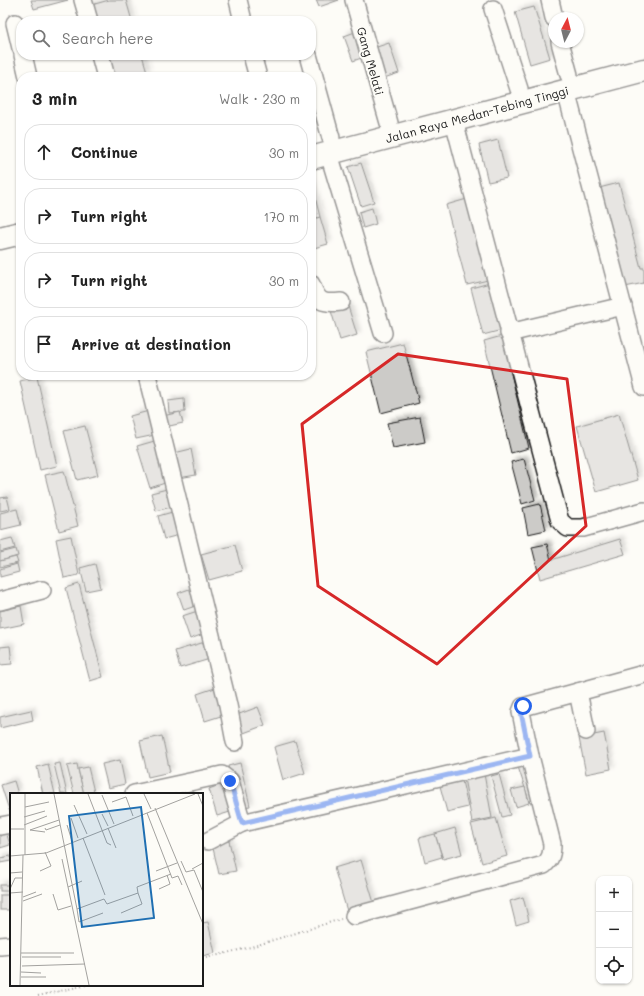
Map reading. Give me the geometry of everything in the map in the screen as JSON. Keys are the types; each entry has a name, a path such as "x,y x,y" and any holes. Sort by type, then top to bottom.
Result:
{"highway":[{"name":"Jalan Raya Medan-Tebing Tinggi","path":"320,148 442,119 567,83 644,56"},
{"name":"Jalan Raya Medan-Tebing Tinggi","path":"320,148 389,123 442,119 519,88 567,83 644,70"},
{"path":"0,223 16,219"},
{"path":"0,238 16,234"}],"street":[{"path":"83,0 88,16"},
{"path":"238,0 242,16"},
{"name":"Gang Melati","path":"354,0 389,123"},
{"path":"550,0 553,12"},
{"path":"493,9 519,88"},
{"path":"15,23 16,27"},
{"path":"561,48 567,83 644,387"},
{"path":"24,60 27,72"},
{"path":"101,60 105,72"},
{"path":"253,60 257,72"},
{"path":"309,60 310,72"},
{"path":"316,117 320,148 383,333"},
{"path":"442,119 510,333 560,521 568,528 575,528 644,511"},
{"path":"316,296 321,302 327,304 341,302"},
{"path":"510,333 623,306"},
{"path":"148,380 228,705 235,742"},
{"path":"0,601 42,590"},
{"path":"354,916 544,865 552,854 552,844 530,756 522,709 523,706 644,674"},
{"path":"578,692 586,731"},
{"path":"208,841 242,823 530,756"},
{"path":"139,793 222,775 230,781 242,823"},
{"path":"0,826 10,824"},
{"path":"0,946 10,945"}],"path":[{"path":"203,959 252,947 354,916"},
{"path":"38,996 82,986"}],"highlighted area":[{"path":"398,354 567,379 586,526 437,664 318,586 302,424"}],"building":[{"path":"31,0 68,0 34,9"},
{"path":"109,0 126,0 131,16 91,16 88,6"},
{"path":"316,0 339,0 319,7"},
{"path":"534,7 550,58 530,64 515,12"},
{"path":"358,31 367,56 353,61 344,36"},
{"path":"389,43 399,73 384,78 374,48"},
{"path":"104,60 143,60 147,72 107,72"},
{"path":"498,140 507,178 488,182 479,145"},
{"path":"361,163 374,202 361,206 348,167"},
{"path":"619,183 641,268 644,268 644,283 625,287 599,188"},
{"path":"467,199 488,280 467,285 446,205"},
{"path":"316,201 320,217 316,218"},
{"path":"372,208 376,224 363,228 359,212"},
{"path":"320,217 328,244 316,247 316,218"},
{"path":"490,283 502,330 483,335 471,288"},
{"path":"348,306 357,335 340,340 331,311"},
{"path":"502,336 529,448 511,453 484,341"},
{"path":"403,343 419,403 381,413 366,352"},
{"path":"38,380 57,466 40,470 20,381"},
{"path":"184,399 185,412 169,413 168,401"},
{"path":"149,411 155,435 136,439 130,416"},
{"path":"180,412 183,423 165,427 163,416"},
{"path":"619,414 638,480 596,492 577,426"},
{"path":"420,417 425,442 393,448 387,423"},
{"path":"85,426 98,475 77,480 64,431"},
{"path":"158,440 171,481 150,488 137,446"},
{"path":"191,449 196,475 179,478 174,453"},
{"path":"524,459 535,500 522,504 511,462"},
{"path":"64,471 78,526 59,531 45,475"},
{"path":"171,488 175,506 156,511 151,493"},
{"path":"7,497 10,509 0,511 0,498"},
{"path":"540,504 546,530 528,534 523,508"},
{"path":"17,509 21,525 0,530 0,513"},
{"path":"176,511 183,534 164,539 158,516"},
{"path":"71,536 79,575 64,578 56,539"},
{"path":"12,538 15,548 0,552 0,541"},
{"path":"620,539 625,554 540,579 532,547 547,544 551,560"},
{"path":"235,545 242,571 209,580 201,554"},
{"path":"16,549 18,556 0,561 0,553"},
{"path":"16,557 18,563 0,567 0,561"},
{"path":"17,564 19,572 0,577 0,569"},
{"path":"95,564 101,588 86,591 80,568"},
{"path":"79,584 103,677 90,681 66,588"},
{"path":"195,587 201,604 184,610 178,593"},
{"path":"21,606 24,624 0,629 0,611"},
{"path":"201,610 209,632 190,639 182,616"},
{"path":"205,642 210,659 180,668 175,651"},
{"path":"10,646 12,664 0,665 0,647"},
{"path":"215,688 224,715 205,721 197,694"},
{"path":"258,707 265,725 241,734 234,716"},
{"path":"31,710 33,720 0,728 0,717"},
{"path":"604,733 611,769 586,774 579,738"},
{"path":"162,736 170,772 148,777 140,741"},
{"path":"295,741 305,773 283,780 274,747"},
{"path":"120,760 125,784 108,788 102,764"},
{"path":"60,763 67,793 61,793 54,764"},
{"path":"240,763 250,806 238,808 228,766"},
{"path":"48,764 55,793 43,793 37,767"},
{"path":"77,764 84,793 74,793 67,766"},
{"path":"528,764 540,800 530,803 518,767"},
{"path":"88,767 94,792 84,793 78,769"},
{"path":"484,774 492,818 472,822 464,778"},
{"path":"499,774 510,815 502,817 491,776"},
{"path":"14,781 18,793 10,793 10,813 1,785"},
{"path":"462,781 468,807 447,812 440,786"},
{"path":"222,784 230,812 217,816 209,789"},
{"path":"525,787 529,803 516,807 511,790"},
{"path":"496,818 507,856 482,863 471,824"},
{"path":"455,828 462,854 443,859 435,834"},
{"path":"6,831 10,845 0,848 0,833"},
{"path":"435,834 442,857 425,862 419,838"},
{"path":"229,841 236,871 219,874 212,844"},
{"path":"10,856 10,861 0,863 0,858"},
{"path":"361,860 374,903 347,911 334,868"},
{"path":"0,885 10,885 10,891 0,891"},
{"path":"0,895 10,895 10,910 0,910"},
{"path":"523,897 529,921 516,925 510,901"},
{"path":"208,922 215,953 203,956 203,923"}],"route":[{"path":"230,781 242,823 530,756 521,712 523,706"}]}
